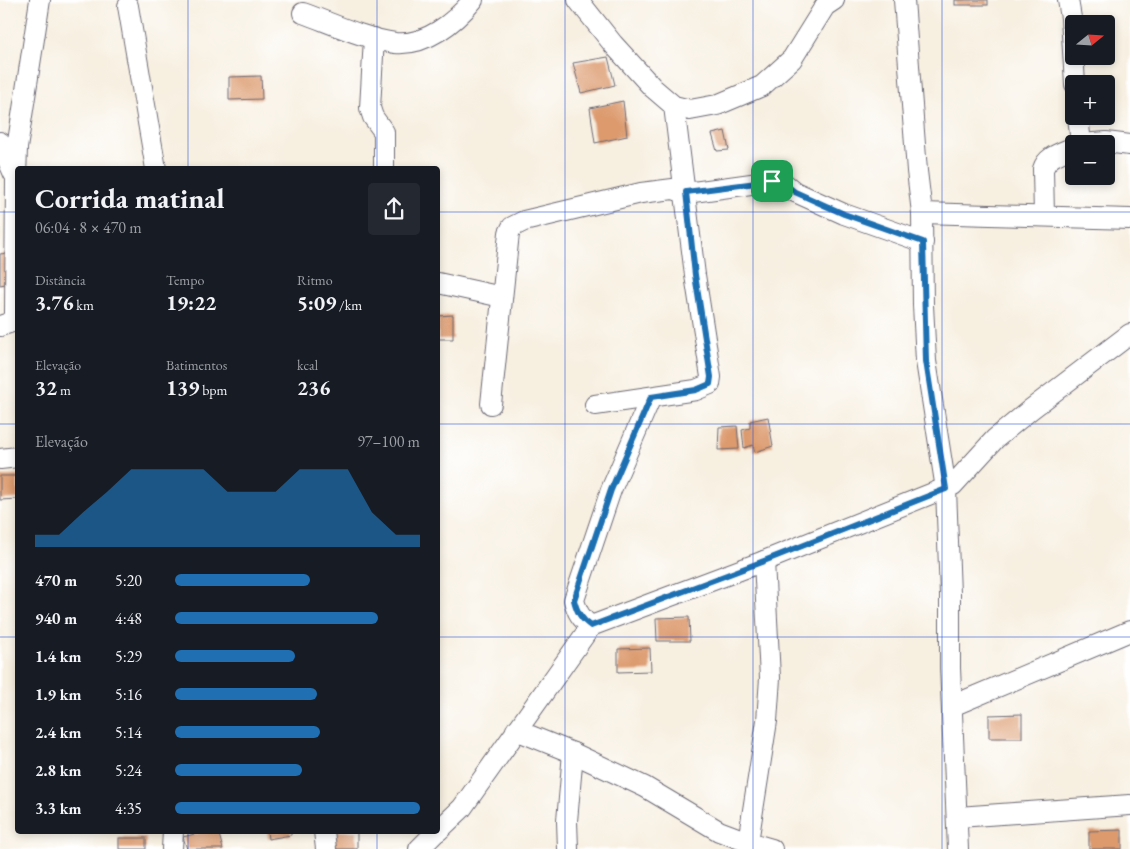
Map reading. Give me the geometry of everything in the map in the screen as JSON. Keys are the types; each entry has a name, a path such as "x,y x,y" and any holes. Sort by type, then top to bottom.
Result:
{"street":[{"path":"17,166 40,0"},
{"path":"303,13 374,38 396,43 412,42 435,33 461,15 473,0"},
{"path":"578,0 612,44 653,88 674,106 690,110 717,104 762,86 792,59 825,6 834,0"},
{"path":"904,0 917,171 922,212 926,361 946,489 958,849"},
{"path":"1068,0 1074,75"},
{"path":"128,6 155,166"},
{"path":"374,38 370,108 373,117 384,132 384,166"},
{"path":"595,405 696,390 710,384 711,377 695,275 674,106"},
{"path":"0,142 15,175"},
{"path":"1115,144 1130,146"},
{"path":"1044,216 1043,169 1045,162 1065,151"},
{"path":"492,404 509,232 517,224 641,193 673,188 686,192 772,181 785,184 795,192 844,214 923,242"},
{"path":"12,319 15,212"},
{"path":"922,212 1130,219"},
{"path":"440,283 502,297"},
{"path":"440,828 462,808 591,626 764,561 946,489 959,480 965,471 1002,434 1030,410 1130,334"},
{"path":"591,626 577,613 574,600 611,490 651,397"},
{"path":"0,459 15,457"},
{"path":"748,842 767,721 770,678 764,561"},
{"path":"952,706 1130,631"},
{"path":"516,730 573,753 645,787 719,831 772,849"},
{"path":"568,849 567,821 573,753"},
{"path":"958,817 1130,805"},
{"path":"172,849 173,834"},
{"path":"324,834 326,849"},
{"path":"418,849 434,834"}],"building":[{"path":"955,0 988,0 988,5 955,5"},
{"path":"608,57 615,85 581,93 573,63"},
{"path":"261,76 262,99 229,100 229,77"},
{"path":"623,101 627,136 595,143 590,108"},
{"path":"725,131 729,150 717,151 712,134"},
{"path":"15,252 15,282 0,285 0,254"},
{"path":"453,315 453,339 440,339 440,316"},
{"path":"768,417 773,446 755,452 753,445 744,448 742,430 750,428 750,421"},
{"path":"737,426 739,449 718,450 719,427"},
{"path":"0,476 15,476 15,499 0,500"},
{"path":"689,617 690,641 657,641 656,618"},
{"path":"650,648 651,671 618,672 618,649"},
{"path":"1022,714 1022,738 989,738 989,715"},
{"path":"1122,830 1122,849 1089,849 1089,831"},
{"path":"194,834 219,834 223,849 187,849 183,837"},
{"path":"267,834 291,834 291,835 268,839"},
{"path":"325,834 357,834 357,849 325,849"},
{"path":"119,838 146,838 146,849 119,849"}],"route":[{"path":"772,181 785,184 795,192 844,214 923,242 926,361 946,489 764,561 591,626 577,613 574,600 611,490 651,397 696,390 710,384 711,377 695,275 686,192 772,181"}]}
